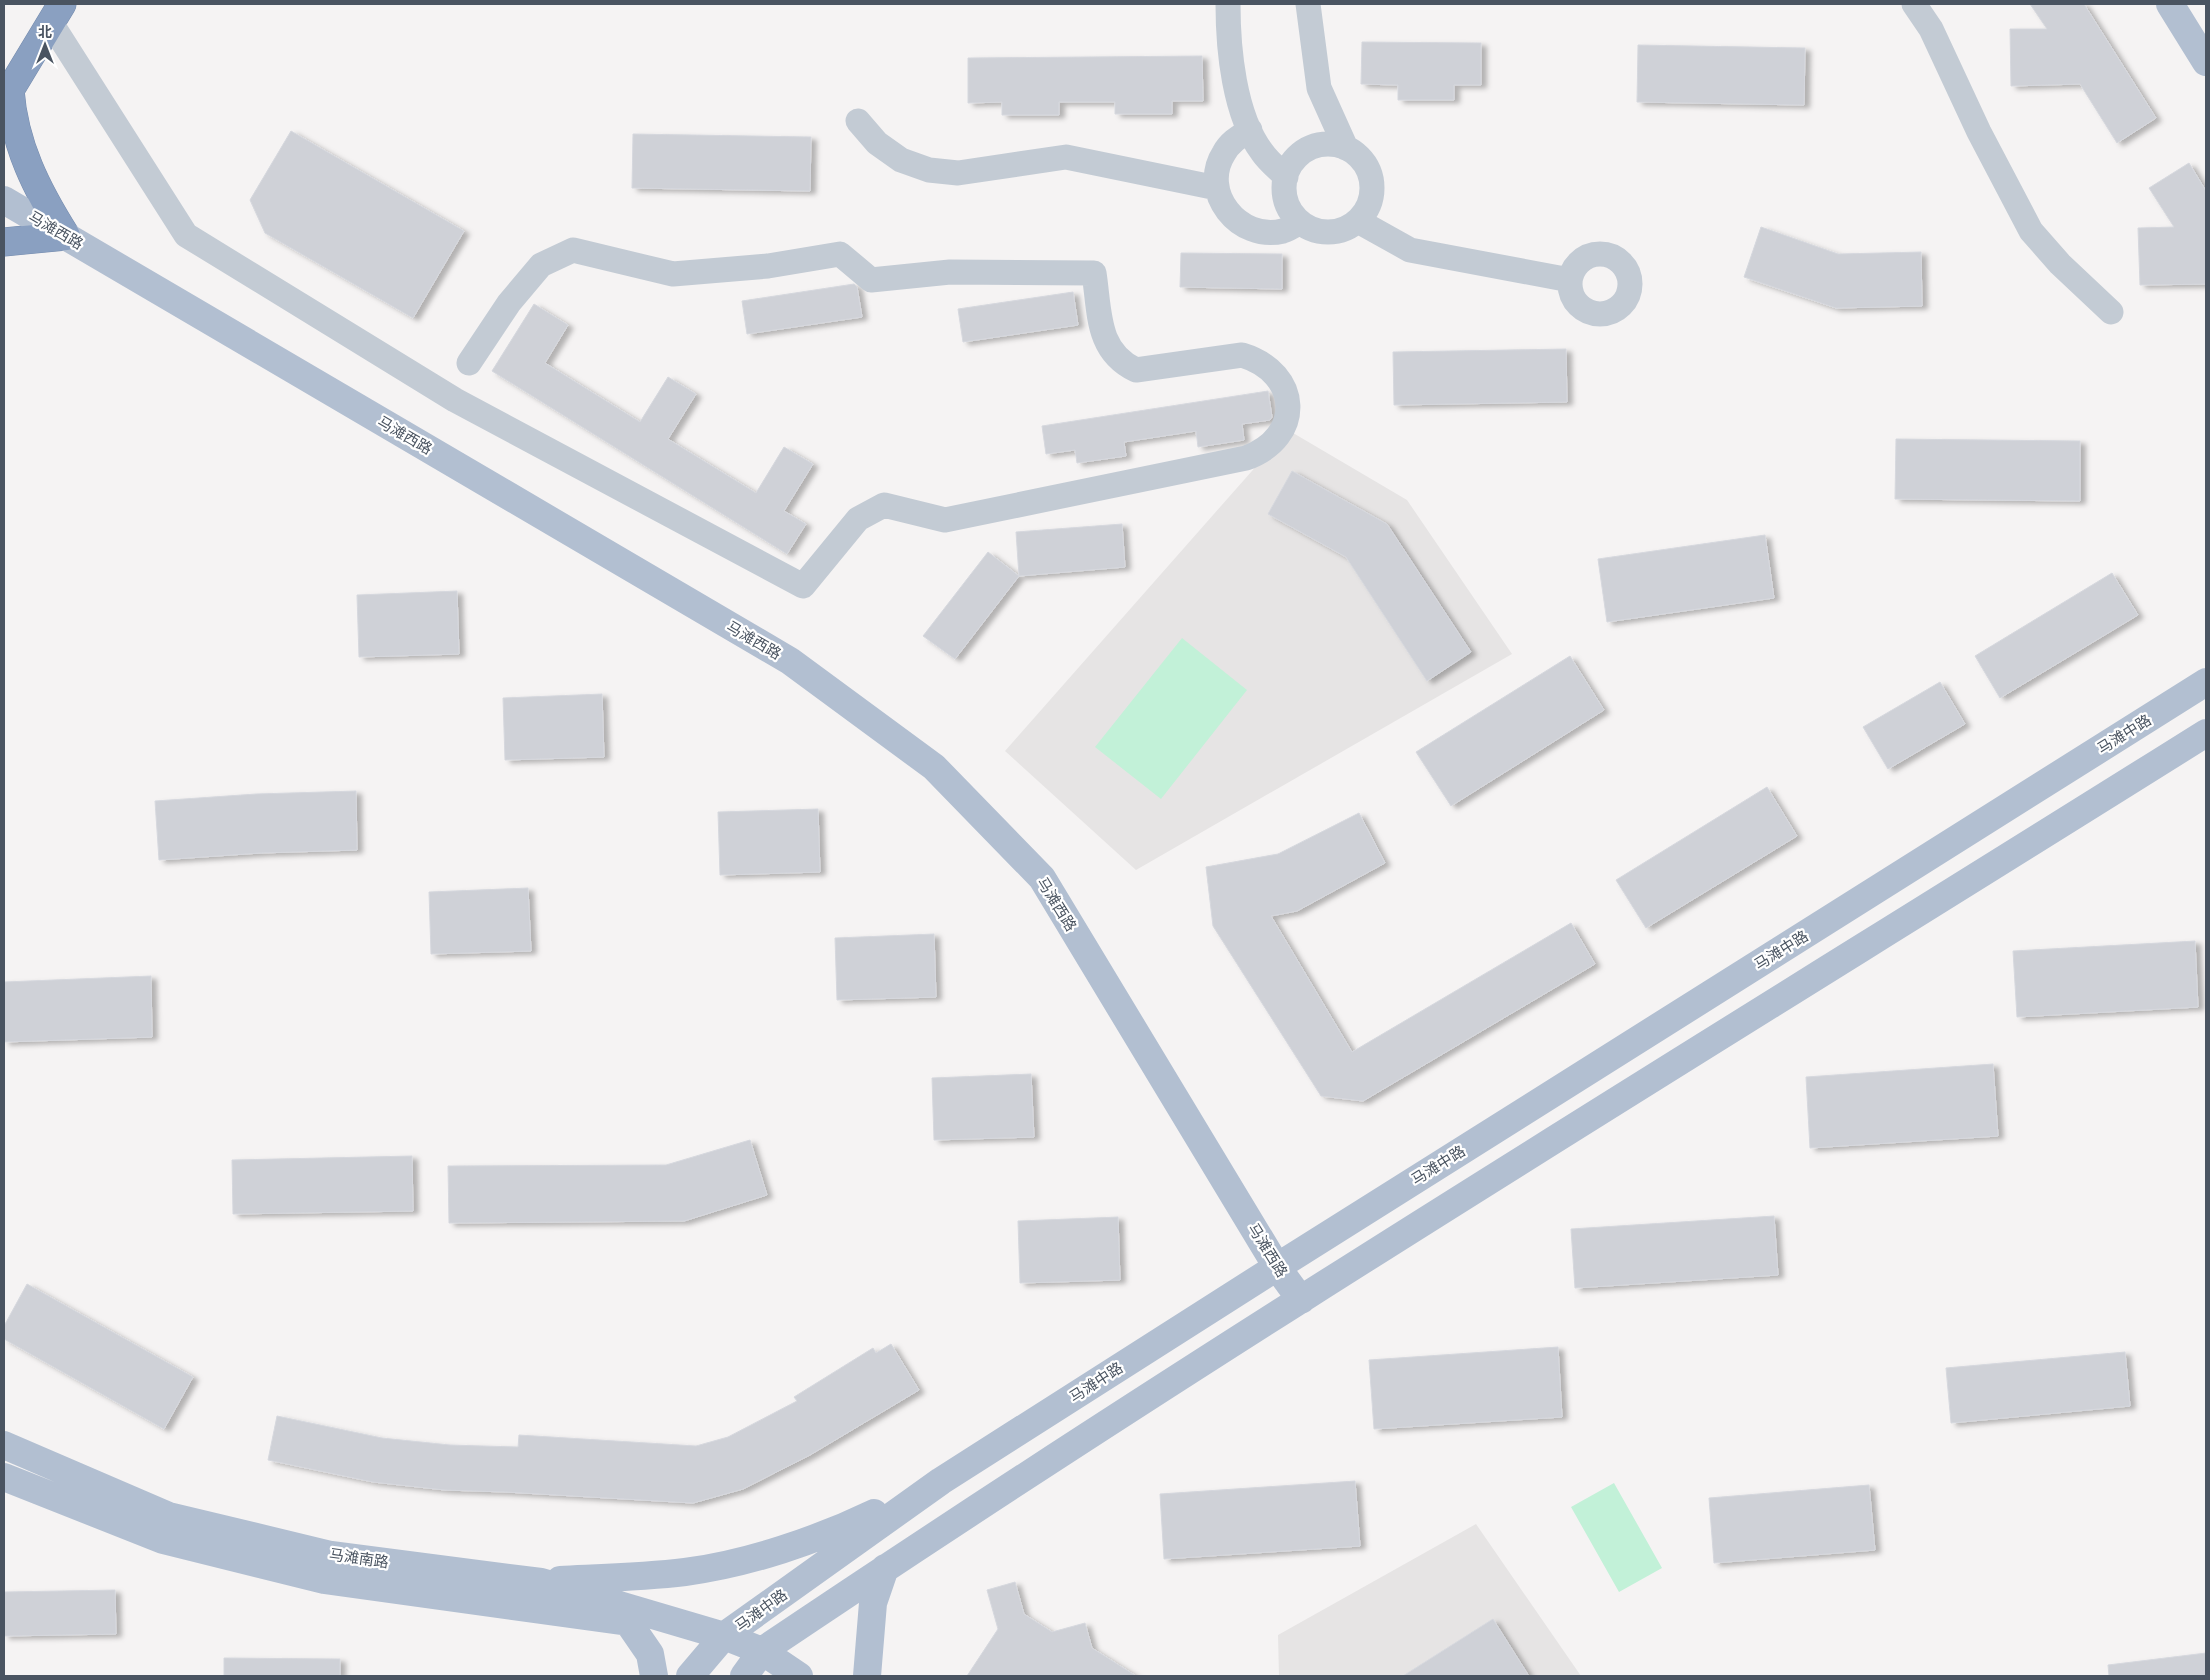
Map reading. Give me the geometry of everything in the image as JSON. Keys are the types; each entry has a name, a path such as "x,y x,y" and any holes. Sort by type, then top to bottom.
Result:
{"highway":[{"path":"4,64 51,10"},
{"path":"4,242 66,236 41,196 24,157 7,95 51,10"}],"main road":[{"path":"2170,4 2206,62"},
{"name":"马滩西路","path":"4,200 790,661 934,767 1042,878 1277,1267 1302,1300"},
{"name":"马滩中路","path":"690,1676 724,1636 941,1481 1277,1267 2206,682"},
{"path":"744,1676 762,1651 965,1514 1302,1300 2206,733"},
{"name":"马滩南路","path":"4,1445 169,1516 331,1555 541,1582 724,1636 762,1651 799,1676"},
{"name":"马滩南路","path":"4,1478 162,1540 324,1580 724,1636"},
{"path":"541,1582 686,1572 770,1553 837,1531 941,1481"},
{"path":"867,1676 873,1602 885,1568"},
{"path":"628,1622 650,1654 654,1676"}],"street":[{"path":"1228,4 1228,22 1236,86 1244,121 1261,152 1286,177"},
{"path":"1308,4 1319,88 1346,148 1365,164 1372,182 1371,200 1366,212 1358,221 1348,228 1329,232 1311,229 1300,222 1286,202 1284,189 1291,165 1309,149 1334,145 1346,148"},
{"path":"1914,4 1931,29 1979,132 2031,230 2060,264 2111,312"},
{"path":"51,10 186,235 455,400 802,586 858,519 884,506 945,520 1246,458 1261,452 1274,442 1283,429 1288,414 1287,397 1281,382 1272,369 1258,360 1242,355 1136,370 1124,364 1114,356 1106,344 1094,274 950,272 871,280 840,254 768,266 673,274 572,250 541,265 509,303 469,363"},
{"path":"858,121 877,143 885,149 901,160 929,170 958,173 1066,157 1217,188"},
{"path":"1250,130 1234,140 1223,154 1217,170 1217,188 1223,205 1234,219 1248,228 1266,232 1284,230 1300,222"},
{"path":"1358,221 1410,250 1570,280"}],"shaded area":[{"path":"1288,430 1407,500 1512,654 1136,870 1005,751"},
{"path":"1476,1524 1581,1676 1279,1676 1278,1635"}],"green space":[{"path":"1182,638 1247,690 1161,799 1095,747"},
{"path":"1614,1483 1662,1568 1619,1592 1571,1507"}],"building":[{"path":"2030,4 2084,4 2156,118 2117,143 2080,84 2011,86 2010,29 2047,29"},
{"path":"1362,42 1481,43 1481,85 1454,85 1454,100 1398,100 1398,85 1361,84"},
{"path":"1638,45 1805,48 1804,105 1637,102"},
{"path":"1202,56 1203,101 1172,101 1172,114 1115,114 1115,102 1059,102 1059,115 1002,115 1002,102 968,103 968,58"},
{"path":"291,131 464,231 413,318 265,233 250,200"},
{"path":"633,134 811,137 810,191 632,188"},
{"path":"2189,163 2206,191 2206,284 2140,285 2138,228 2174,227 2149,188"},
{"path":"1761,227 1838,254 1921,252 1922,306 1836,308 1744,277"},
{"path":"1181,253 1282,254 1282,289 1180,287"},
{"path":"854,284 857,287 862,317 747,334 742,301"},
{"path":"1073,292 1078,325 963,342 958,309"},
{"path":"534,304 568,325 545,363 640,422 668,377 696,394 668,439 756,493 784,447 813,464 784,511 806,524 787,554 492,371"},
{"path":"1566,349 1567,402 1394,405 1393,352"},
{"path":"1268,391 1272,417 1270,420 1242,424 1244,440 1198,447 1196,431 1124,442 1126,456 1077,463 1075,450 1046,454 1042,426"},
{"path":"1896,439 2080,441 2080,501 1895,499"},
{"path":"1292,471 1387,524 1471,652 1427,681 1346,557 1268,514"},
{"path":"1122,524 1125,567 1019,576 1016,532"},
{"path":"1765,535 1774,598 1607,622 1598,559"},
{"path":"988,552 1019,576 955,659 923,636"},
{"path":"2112,573 2138,615 2000,698 1975,656"},
{"path":"457,591 459,654 359,657 357,595"},
{"path":"1570,656 1604,710 1451,806 1416,752"},
{"path":"1940,682 1965,724 1888,769 1863,727"},
{"path":"602,694 604,757 505,760 503,698"},
{"path":"1767,787 1797,836 1646,928 1616,880"},
{"path":"356,791 357,850 260,853 159,860 155,801 256,794"},
{"path":"818,809 820,872 720,875 718,812"},
{"path":"1359,813 1385,863 1297,911 1271,916 1352,1052 1571,923 1595,964 1363,1101 1321,1096 1213,926 1206,867 1278,854"},
{"path":"528,888 531,951 431,954 429,892"},
{"path":"934,934 936,997 837,1000 835,938"},
{"path":"2195,941 2198,1007 2017,1017 2013,951"},
{"path":"151,976 152,1037 4,1042 4,982"},
{"path":"1993,1064 1998,1136 1810,1148 1806,1077"},
{"path":"1031,1074 1034,1137 934,1140 932,1078"},
{"path":"750,1140 767,1195 684,1221 449,1223 448,1166 666,1165"},
{"path":"412,1156 413,1211 233,1214 232,1160"},
{"path":"1774,1216 1778,1275 1575,1288 1571,1229"},
{"path":"1118,1217 1120,1280 1020,1283 1018,1221"},
{"path":"27,1284 193,1377 164,1429 4,1339 4,1326"},
{"path":"891,1344 919,1390 810,1455 743,1489 693,1503 445,1490 373,1482 268,1460 277,1416 382,1438 450,1445 518,1447 519,1435 696,1446 728,1437 797,1401 794,1397 873,1348 876,1353"},
{"path":"1558,1347 1562,1417 1374,1429 1369,1360"},
{"path":"2125,1352 2130,1406 1951,1423 1946,1368"},
{"path":"1355,1481 1360,1546 1164,1559 1160,1494"},
{"path":"1869,1485 1875,1550 1714,1563 1709,1498"},
{"path":"1015,1582 1024,1614 1052,1632 1085,1623 1092,1648 1136,1676 967,1676 998,1629 987,1590"},
{"path":"115,1590 116,1634 4,1636 4,1592"},
{"path":"1493,1619 1529,1676 1403,1676"},
{"path":"2206,1653 2206,1676 2109,1676 2108,1665"},
{"path":"224,1658 340,1659 340,1676 224,1676"}]}
